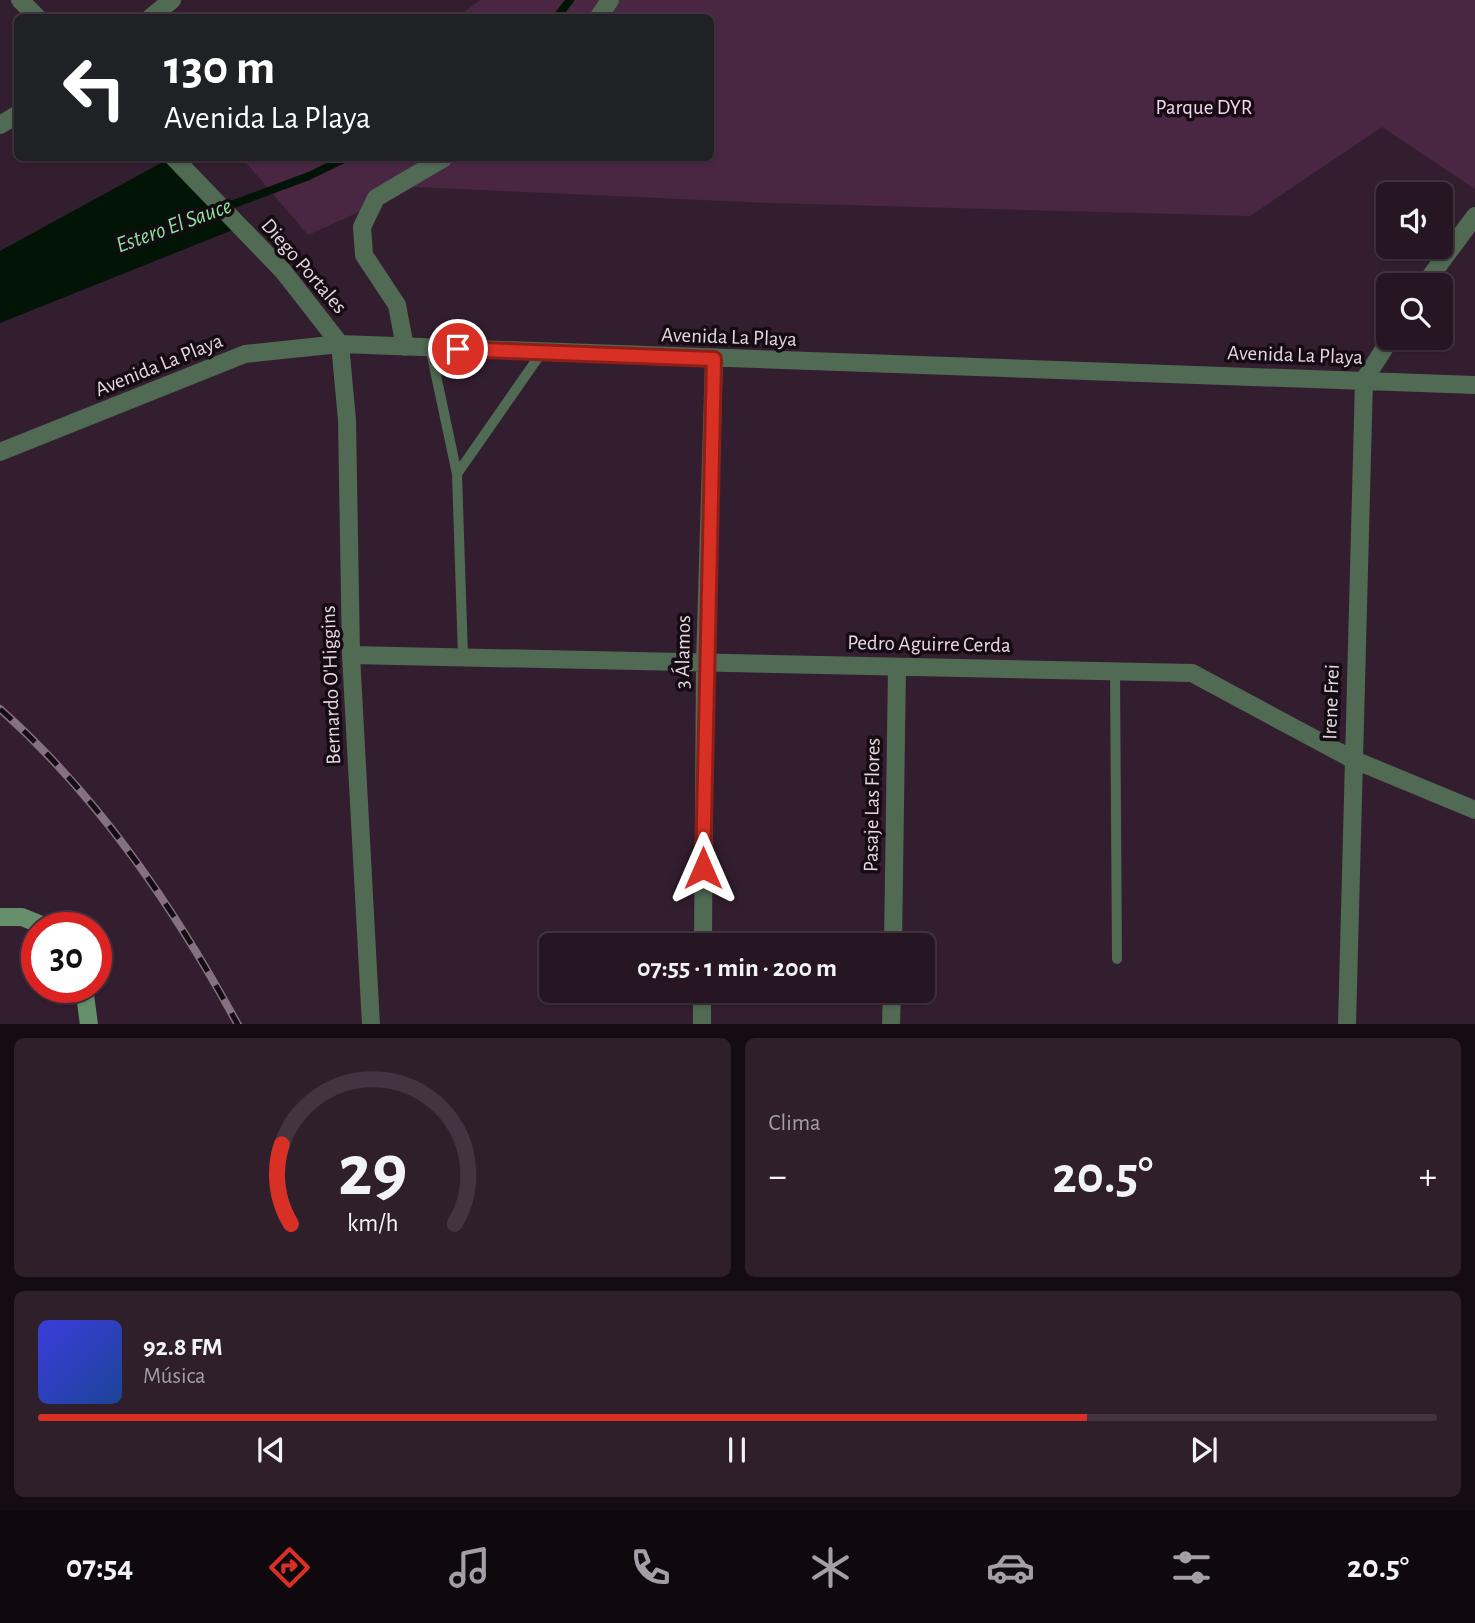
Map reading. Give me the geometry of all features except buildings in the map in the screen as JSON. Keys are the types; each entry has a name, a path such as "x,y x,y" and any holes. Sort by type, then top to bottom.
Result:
{"street":[{"path":"20,0 34,14"},
{"path":"155,14 172,0"},
{"name":"Diego Portales","path":"177,161 283,271 340,344"},
{"path":"405,346 397,305 365,255 362,227 376,198 439,161"},
{"path":"1433,273 1475,216"},
{"name":"Avenida La Playa","path":"0,452 244,354 340,344 1475,385"},
{"name":"Bernardo O'Higgins","path":"340,344 347,420 351,655 371,1024"},
{"path":"1364,380 1383,350"},
{"name":"3 Álamos","path":"703,933 705,663 714,359"},
{"name":"Irene Frei","path":"1347,1024 1364,380"},
{"name":"Pedro Aguirre Cerda","path":"351,655 1192,673 1352,759 1475,810"},
{"name":"Pasaje Las Flores","path":"893,933 897,667"},
{"path":"0,918 21,921"},
{"path":"86,1003 89,1024"},
{"path":"702,1003 702,1024"},
{"path":"891,1024 892,1003"}],"lane":[{"path":"430,347 457,474 463,657"},
{"path":"457,474 542,352"},
{"path":"1115,671 1117,959"}],"green space":[{"name":"Parque DYR","path":"480,0 1475,0 1475,189 1382,127 1250,216 772,203 414,187 308,235 245,161 714,161 714,14 462,14"}],"water":[{"path":"165,161 188,161 250,223 0,323 0,251"}],"waterway":[{"name":"Estero El Sauce","path":"559,14 570,0"},
{"name":"Estero El Sauce","path":"223,208 309,176 340,161"}],"railway":[{"path":"0,709 70,779 132,856 188,939 237,1024"}],"route":[{"path":"458,349 714,359 705,663 703,868"}]}
